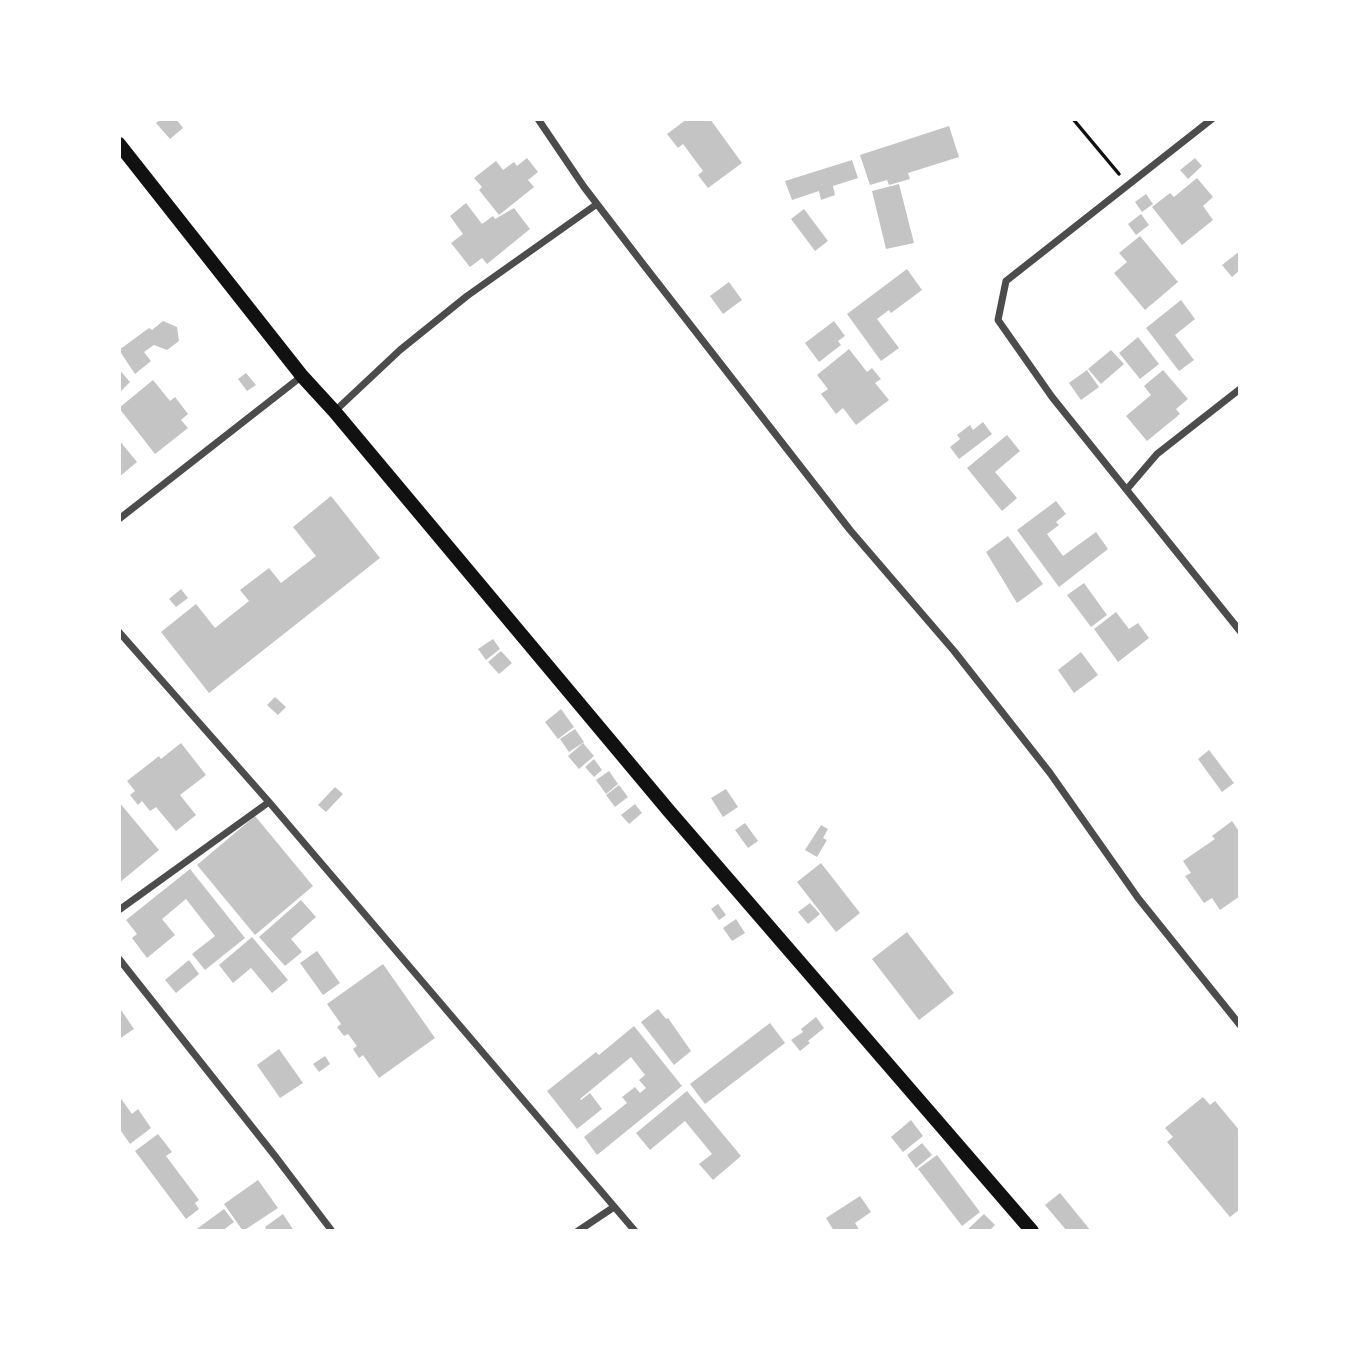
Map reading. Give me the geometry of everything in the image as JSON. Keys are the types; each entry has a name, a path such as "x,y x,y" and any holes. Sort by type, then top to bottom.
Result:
{"main road":[{"path":"119,144 302,376 668,811 1027,1229"}],"street":[{"path":"538,119 597,204 850,530 970,671 1050,773 1138,898 1240,1026"},
{"path":"1212,119 1006,281 998,320 1052,397 1240,631"},
{"path":"335,412 400,350 597,204"},
{"path":"119,519 302,376"},
{"path":"1127,489 1157,454 1240,389"},
{"path":"119,632 269,802 635,1231"},
{"path":"119,910 269,802"},
{"path":"119,960 332,1231"},
{"path":"578,1231 614,1207"}],"path":[{"path":"1073,119 1128,185"}],"building":[{"path":"161,119 176,119 183,128 170,139 156,123"},
{"path":"687,119 710,119 742,163 708,188 698,175 703,171 683,144 678,148 667,134"},
{"path":"949,126 959,157 908,173 910,179 889,185 887,180 870,185 860,155"},
{"path":"527,158 538,172 528,180 534,187 499,215 479,190 482,187 474,178 496,161 503,170 514,162 517,166"},
{"path":"1195,158 1202,166 1188,179 1180,170"},
{"path":"852,160 858,178 833,186 835,195 821,200 819,191 792,200 785,181"},
{"path":"1197,178 1213,197 1203,206 1213,220 1182,245 1152,207 1170,193 1174,197"},
{"path":"899,184 914,243 886,249 872,191"},
{"path":"1146,194 1153,204 1142,212 1135,202"},
{"path":"466,203 482,224 493,216 495,219 514,208 530,229 487,264 482,258 470,267 451,243 463,234 450,216"},
{"path":"804,209 828,241 815,251 791,219"},
{"path":"1141,214 1149,225 1136,235 1128,224"},
{"path":"1140,236 1178,282 1145,310 1114,273 1127,262 1119,253"},
{"path":"1240,251 1240,270 1232,277 1222,265"},
{"path":"907,269 922,290 891,313 889,310 877,319 899,348 881,361 847,314"},
{"path":"729,282 742,300 723,314 710,296"},
{"path":"1181,300 1195,319 1175,335 1194,360 1179,371 1146,328"},
{"path":"163,321 177,327 179,341 167,350 154,345 144,352 151,361 135,374 119,350"},
{"path":"834,321 845,336 838,341 841,345 819,362 805,343"},
{"path":"1138,337 1159,364 1140,379 1119,353"},
{"path":"849,349 867,372 872,368 881,379 875,383 889,400 856,425 843,408 836,414 821,394 828,389 817,375"},
{"path":"1111,350 1124,364 1101,384 1088,369"},
{"path":"119,369 130,382 121,391 119,389"},
{"path":"1087,370 1099,387 1081,400 1069,383"},
{"path":"1163,370 1188,399 1176,409 1180,414 1147,441 1126,416 1151,395 1144,386"},
{"path":"246,373 256,385 247,391 238,379"},
{"path":"153,380 170,401 175,397 188,414 181,420 188,428 155,454 119,408"},
{"path":"983,422 992,434 959,459 950,447 960,439 957,435 970,425 973,430"},
{"path":"1007,435 1020,451 995,472 1017,498 1002,511 967,468"},
{"path":"119,440 137,462 119,477"},
{"path":"331,496 380,558 209,693 161,632 196,604 215,628 249,601 240,590 269,568 281,583 316,556 293,527"},
{"path":"1056,501 1066,514 1056,522 1059,525 1047,534 1063,556 1096,532 1108,549 1059,587 1017,530"},
{"path":"1008,536 1043,584 1017,603 986,552"},
{"path":"1084,583 1107,615 1091,627 1067,595"},
{"path":"181,589 188,598 176,607 169,599"},
{"path":"1116,612 1129,629 1138,623 1149,638 1118,662 1094,629"},
{"path":"493,639 500,649 486,660 478,649"},
{"path":"501,651 512,663 499,674 488,662"},
{"path":"1081,652 1098,675 1074,693 1058,670"},
{"path":"275,697 286,707 278,715 267,705"},
{"path":"561,709 574,727 558,739 545,722"},
{"path":"575,729 584,742 569,752 560,739"},
{"path":"181,743 206,775 180,795 196,815 176,831 156,807 150,811 142,801 138,805 130,795 135,791 127,781"},
{"path":"583,743 594,756 579,769 568,756"},
{"path":"1209,750 1234,783 1222,792 1198,759"},
{"path":"594,759 602,770 594,777 585,767"},
{"path":"609,771 618,784 606,794 596,780"},
{"path":"619,785 628,797 615,807 606,795"},
{"path":"335,787 343,794 326,812 318,805"},
{"path":"726,789 738,807 723,817 711,798"},
{"path":"119,802 159,850 119,883"},
{"path":"635,804 642,813 629,824 621,815"},
{"path":"255,816 313,886 255,935 197,865"},
{"path":"1232,821 1240,833 1240,896 1220,910 1212,898 1204,903 1185,876 1191,873 1183,861 1215,839 1212,836"},
{"path":"745,823 758,841 748,848 735,830"},
{"path":"821,825 828,829 823,838 827,840 817,857 805,850"},
{"path":"821,863 860,913 836,932 797,882"},
{"path":"190,869 245,938 205,970 192,954 215,936 186,899 162,919 175,935 147,958 132,938 137,934 126,920"},
{"path":"301,900 316,917 291,939 302,952 285,966 259,937"},
{"path":"810,903 820,914 808,924 798,912"},
{"path":"718,904 726,915 719,920 711,909"},
{"path":"736,919 745,933 732,941 723,928"},
{"path":"907,932 954,993 919,1020 872,959"},
{"path":"252,937 288,980 272,993 251,968 233,983 219,965"},
{"path":"317,951 340,983 323,995 300,963"},
{"path":"189,960 199,974 176,993 165,980"},
{"path":"383,964 435,1038 379,1078 363,1055 359,1058 353,1049 357,1046 348,1034 344,1036 337,1027 341,1024 327,1004"},
{"path":"119,1007 134,1029 119,1039"},
{"path":"658,1009 668,1018 691,1051 674,1065 641,1022"},
{"path":"816,1017 824,1028 800,1051 791,1040 803,1032 801,1029"},
{"path":"770,1023 785,1043 705,1104 690,1084"},
{"path":"634,1026 682,1086 597,1155 584,1137 627,1103 622,1097 635,1087 640,1093 646,1088 639,1080 645,1075 631,1057 580,1099 590,1093 602,1109 577,1129 547,1091 596,1052 599,1055"},
{"path":"279,1049 303,1083 280,1098 257,1065"},
{"path":"325,1056 330,1064 319,1072 313,1064"},
{"path":"687,1091 741,1156 713,1180 699,1164 712,1154 685,1121 650,1150 636,1133"},
{"path":"119,1096 132,1114 138,1109 151,1128 130,1144 119,1128"},
{"path":"1203,1097 1210,1105 1215,1101 1240,1131 1240,1209 1230,1217 1167,1142 1173,1137 1165,1128"},
{"path":"911,1120 923,1136 903,1152 891,1137"},
{"path":"158,1134 172,1152 166,1156 199,1200 195,1203 199,1209 186,1219 135,1151"},
{"path":"922,1143 932,1155 916,1168 907,1155"},
{"path":"937,1155 980,1212 962,1226 918,1169"},
{"path":"258,1180 278,1208 243,1231 224,1204"},
{"path":"1060,1193 1091,1231 1067,1231 1045,1205"},
{"path":"860,1196 871,1212 855,1223 860,1231 834,1231 826,1218"},
{"path":"224,1209 234,1222 222,1231 194,1231"},
{"path":"283,1214 294,1231 267,1231 265,1227"},
{"path":"984,1214 995,1225 989,1231 966,1231"}]}
